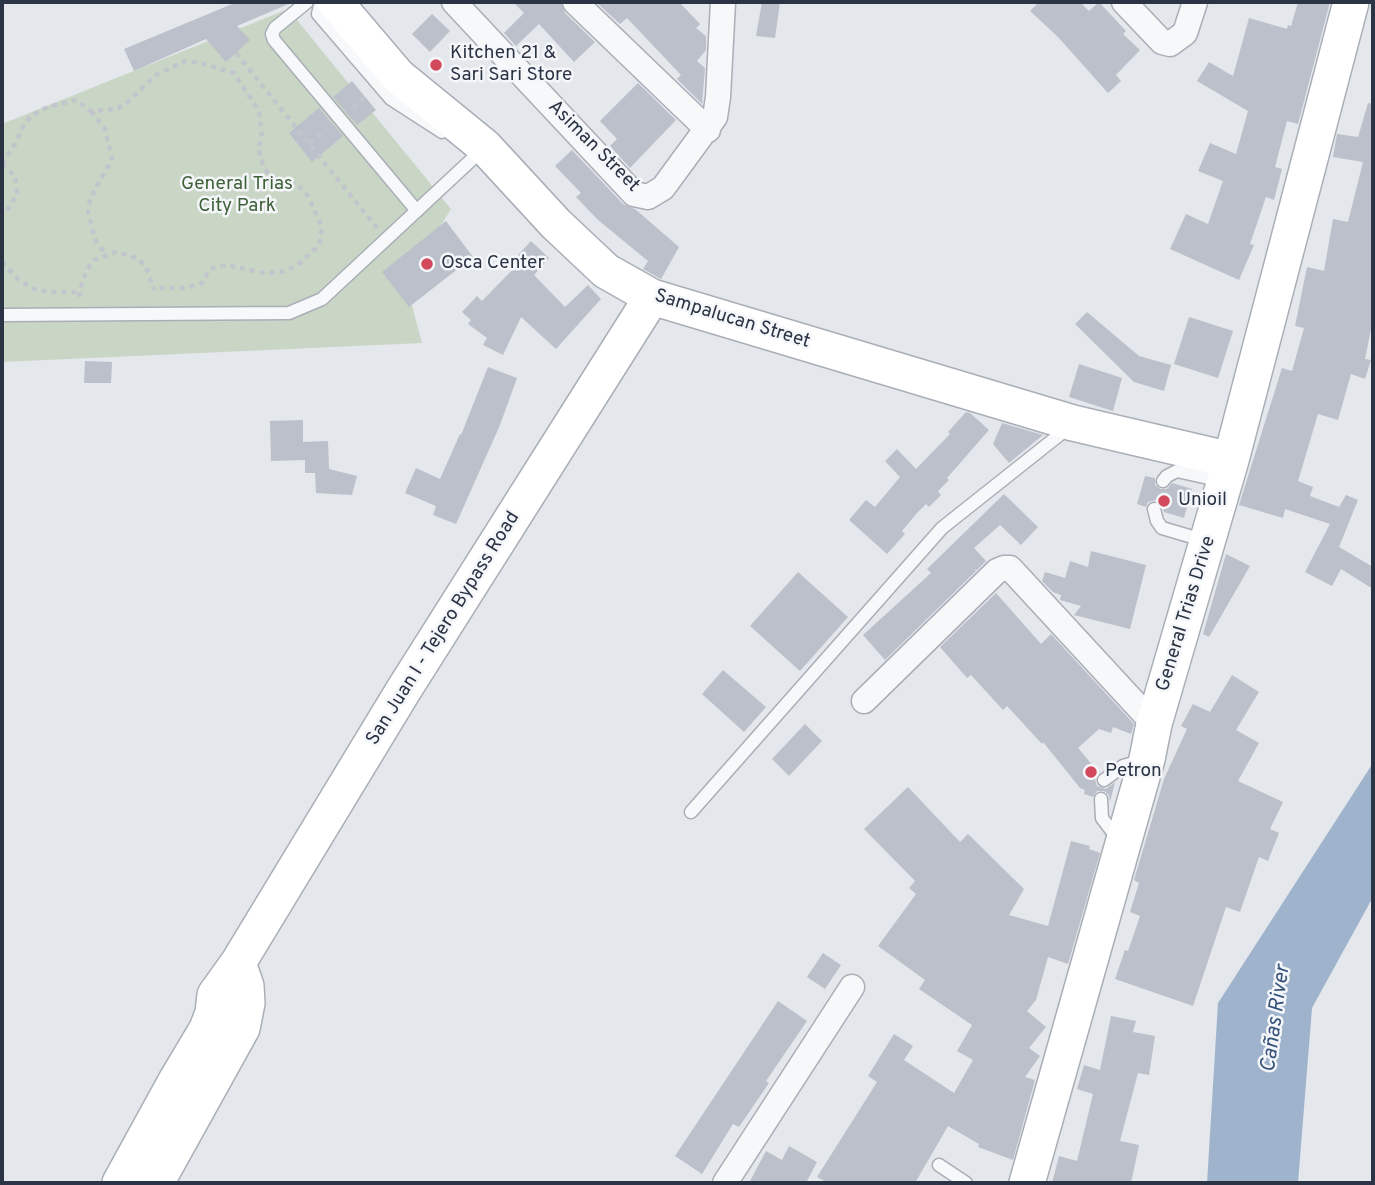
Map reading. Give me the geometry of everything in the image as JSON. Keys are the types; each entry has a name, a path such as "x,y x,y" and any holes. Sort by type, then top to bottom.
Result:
{"street":[{"name":"Sampalucan Street","path":"335,2 398,76 471,148 606,271 652,297 1073,423 1179,459 1228,471"},
{"name":"Asiman Street","path":"454,2 634,194 648,197 663,188 708,130"},
{"path":"575,2 708,130 718,107 718,7"},
{"path":"1124,2 1162,42 1170,44 1185,33 1195,2"},
{"name":"General Trias Drive","path":"1027,1183 1147,759 1154,724 1228,471 1351,2"},
{"name":"San Juan I - Tejero Bypass Road","path":"120,1183 207,1029 213,1013 215,995 652,297"},
{"path":"864,701 997,570 1010,568 1154,724"},
{"path":"156,1183 242,1028 247,1003 246,986 238,962"},
{"path":"725,1183 852,987"}],"lane":[{"path":"307,2 275,28 272,34 274,40 416,211"},
{"path":"2,315 289,313 322,299 416,211 471,148 390,99 318,14 321,2"},
{"path":"691,812 942,528 1073,423"},
{"path":"1163,481 1179,459"},
{"path":"1154,509 1162,528 1208,542"},
{"path":"1104,779 1123,766 1147,759"},
{"path":"1101,799 1102,818 1123,845"},
{"path":"940,1165 966,1183"}],"path":[{"path":"236,53 386,240"},
{"path":"91,111 117,108 128,102 156,75 185,61 234,73 259,111 262,138 258,148 264,168 283,184 296,183 308,196 322,227 319,245 298,265 281,272 264,273 226,265 210,269 202,283 184,288 154,288"},
{"path":"2,213 14,201 18,184 9,169 2,164 32,115 48,107 76,100 91,111 105,129 112,159 90,199 88,212 95,239 104,254"},
{"path":"82,316 79,292 87,269 94,260 104,254 116,252 138,258 146,267 154,288 154,314"},
{"path":"2,262 19,280 34,289 79,292"}],"green space":[{"name":"General Trias City Park","path":"288,9 451,209 406,283 422,343 2,362 2,124"}],"water":[{"name":"Cañas River","path":"1373,763 1373,897 1312,1008 1298,1183 1207,1183 1218,1003"}],"building":[{"path":"237,2 293,2 237,26 250,40 226,62 206,39 134,71 124,49"},
{"path":"513,2 561,2 565,13 595,42 574,62 539,24 516,46 504,33 524,13"},
{"path":"596,2 679,2 700,24 696,28 706,36 706,50 697,61 705,68 702,104 677,79 681,75 627,18 620,24"},
{"path":"762,2 780,2 775,38 756,36"},
{"path":"1039,2 1080,2 1089,11 1099,2 1126,31 1123,34 1140,50 1116,75 1121,81 1108,93 1058,37 1030,11"},
{"path":"1298,2 1330,2 1298,124 1287,121 1275,167 1282,169 1274,200 1266,197 1250,244 1254,245 1239,280 1170,249 1186,214 1208,224 1223,181 1198,171 1210,143 1236,154 1248,111 1197,81 1209,62 1233,76 1249,18 1287,29 1288,25 1291,26"},
{"path":"432,14 450,31 430,52 412,34"},
{"path":"352,81 376,110 357,125 333,97"},
{"path":"638,83 676,120 630,168 610,146 617,139 600,121"},
{"path":"1368,103 1373,104 1373,319 1365,359 1371,360 1365,379 1351,374 1338,420 1318,414 1298,481 1313,487 1310,496 1339,507 1346,495 1358,500 1339,547 1373,567 1373,589 1341,569 1332,586 1305,572 1330,524 1285,509 1283,518 1239,505 1282,368 1292,371 1304,328 1295,326 1307,267 1324,271 1333,219 1348,222 1363,162 1333,157 1337,134 1358,137"},
{"path":"319,108 343,136 312,162 289,133"},
{"path":"572,150 623,204 635,209 679,247 661,279 643,269 648,261 598,220 576,197 581,193 555,166"},
{"name":"Osca Center","path":"446,221 473,257 409,307 382,272"},
{"path":"531,241 549,258 534,275 565,307 588,285 601,299 556,349 521,317 503,355 483,345 487,338 468,324 471,320 462,312 477,296 482,301 523,259 518,255"},
{"path":"1087,312 1139,356 1171,365 1164,391 1134,382 1075,324"},
{"path":"1189,317 1233,331 1218,378 1174,364"},
{"path":"85,361 112,362 111,383 84,383"},
{"path":"1079,364 1122,378 1113,411 1069,397"},
{"path":"488,367 517,378 500,425 456,524 433,515 436,506 405,493 416,468 440,479"},
{"path":"966,412 989,430 947,478 949,480 938,491 941,495 929,507 926,504 917,513 902,531 905,534 887,554 849,520 866,500 875,507 900,477 885,461 897,449 916,469 950,434 948,432"},
{"path":"303,420 303,442 328,441 329,469 357,476 352,495 316,493 315,473 305,473 305,460 271,461 270,421"},
{"path":"1002,423 1043,435 1009,463 993,444"},
{"path":"1145,476 1155,478 1155,485 1161,489 1167,489 1172,483 1192,489 1184,518 1164,512 1161,503 1156,500 1148,502 1146,507 1137,504"},
{"path":"1004,494 1038,527 1021,545 1000,525 974,548 986,561 977,570 974,569 976,571 885,660 863,635 931,573 927,569"},
{"path":"1091,551 1146,565 1130,629 1074,615 1081,606 1060,600 1061,595 1053,592 1042,581 1045,572 1065,578 1070,561 1088,567"},
{"path":"1226,554 1250,566 1209,637 1203,634"},
{"path":"798,572 848,617 800,671 750,626"},
{"path":"996,593 1041,644 1051,634 1134,724 1131,734 1113,727 1111,733 1099,729 1078,748 1099,773 1095,780 1097,786 1106,789 1115,782 1110,802 1109,795 1104,791 1097,791 1093,797 1084,794 1085,790 1080,788 1043,742 1042,744 1007,706 1003,710 971,675 967,678 940,647"},
{"path":"723,670 766,707 744,732 702,694"},
{"path":"1232,675 1259,692 1236,730 1259,743 1238,781 1283,802 1270,829 1279,833 1268,861 1259,857 1240,912 1226,907 1193,1006 1115,979 1140,916 1130,912 1139,883 1134,880 1164,779 1187,729 1181,726 1193,704 1210,712"},
{"path":"805,724 822,741 789,776 772,759"},
{"path":"908,787 960,842 968,834 1024,889 1009,915 1048,926 1071,841 1090,846 1089,849 1100,853 1068,964 1048,957 1036,1000 1027,1011 1046,1027 1029,1048 1040,1056 1025,1077 1035,1080 1013,1160 978,1147 979,1144 948,1126 915,1183 828,1183 817,1177 877,1082 868,1076 894,1034 913,1046 904,1060 954,1093 973,1060 957,1051 972,1025 919,989 925,980 878,946 916,894 909,888 915,881 864,829"},
{"path":"823,953 841,965 825,989 807,977"},
{"path":"778,1001 807,1021 766,1081 769,1083 739,1127 733,1124 702,1174 675,1156"},
{"path":"1111,1016 1136,1021 1133,1032 1155,1036 1149,1075 1138,1073 1120,1141 1139,1145 1131,1183 1052,1183 1059,1156 1077,1161 1093,1094 1077,1089 1084,1065 1100,1070"},
{"path":"789,1146 817,1162 806,1183 749,1183 766,1151 782,1160"}],"place":[{"name":"Kitchen 21 & Sari Sari Store","path":"436,65"},
{"name":"Osca Center","path":"427,264"},
{"name":"Unioil","path":"1164,501"},
{"name":"Petron","path":"1091,772"}]}
